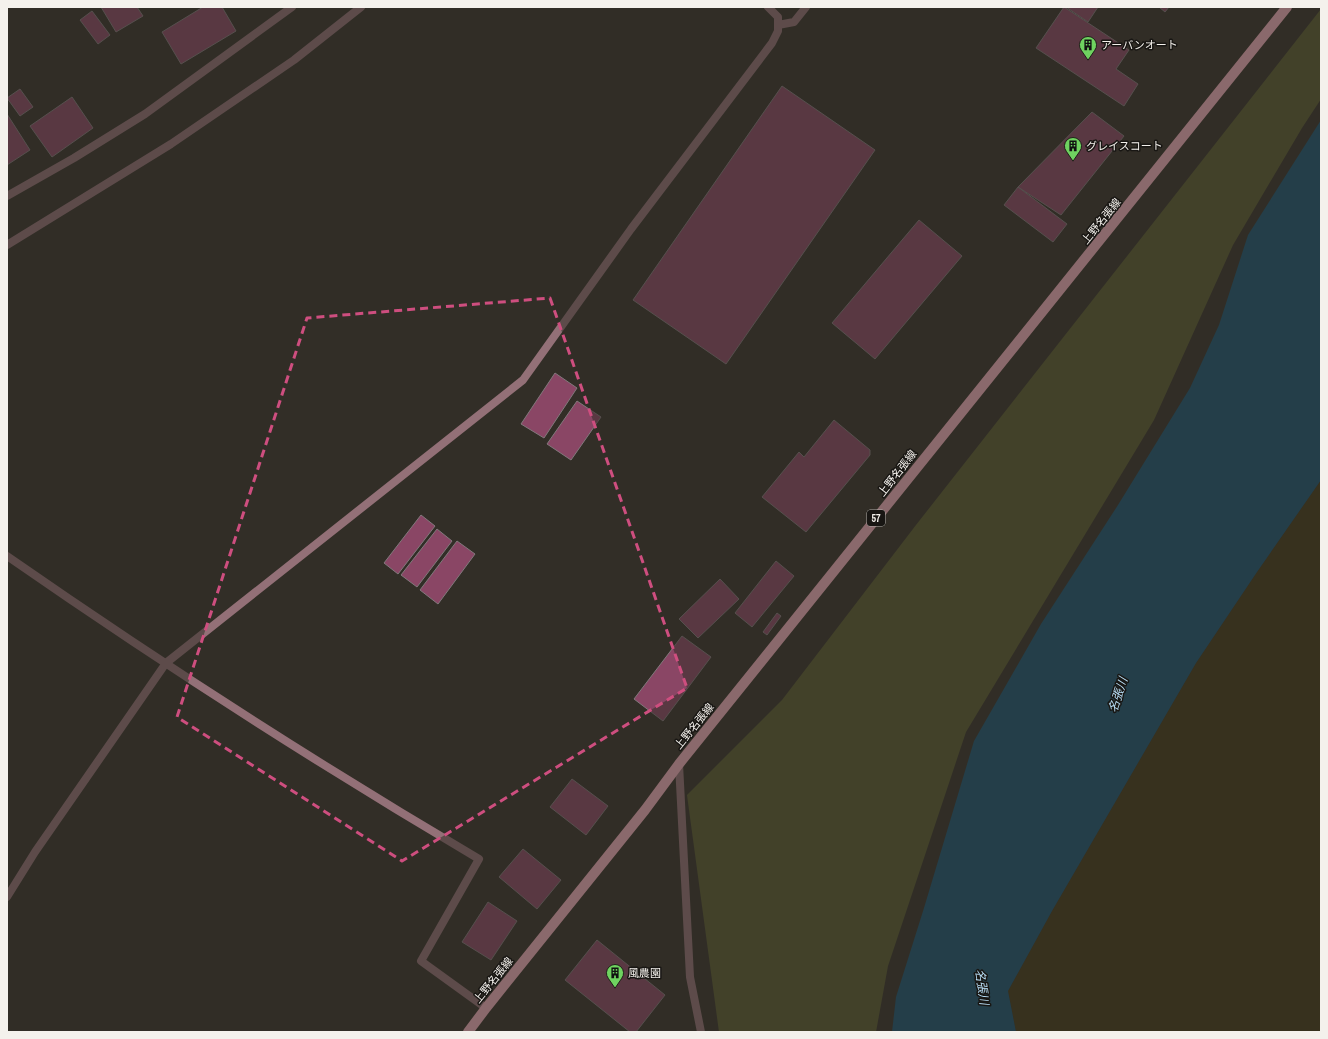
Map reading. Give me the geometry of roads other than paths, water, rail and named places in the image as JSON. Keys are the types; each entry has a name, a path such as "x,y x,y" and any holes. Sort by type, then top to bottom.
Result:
{"main road":[{"name":"上野名張線","path":"468,1032 645,810 679,764 1287,7"}],"street":[{"path":"7,196 74,158 145,114 292,7"},
{"path":"7,245 171,144 294,60 361,7"},
{"path":"7,897 36,852 166,663 523,380 631,229 772,43 778,31 778,17 768,7"},
{"path":"778,25 794,22 806,7"},
{"path":"7,556 166,663 372,796 479,859 421,961 486,1008"},
{"path":"679,764 690,977 701,1032"}],"water":[{"name":"名張川","path":"1321,120 1321,480 1196,663 1052,911 1008,991 1016,1032 892,1032 896,997 974,741 1041,624 1118,505 1190,388 1219,325 1248,235"}],"place":[{"name":"アーバンオート","path":"1088,60"},
{"name":"グレイスコート","path":"1073,161"},
{"name":"風農園","path":"615,988"}]}
